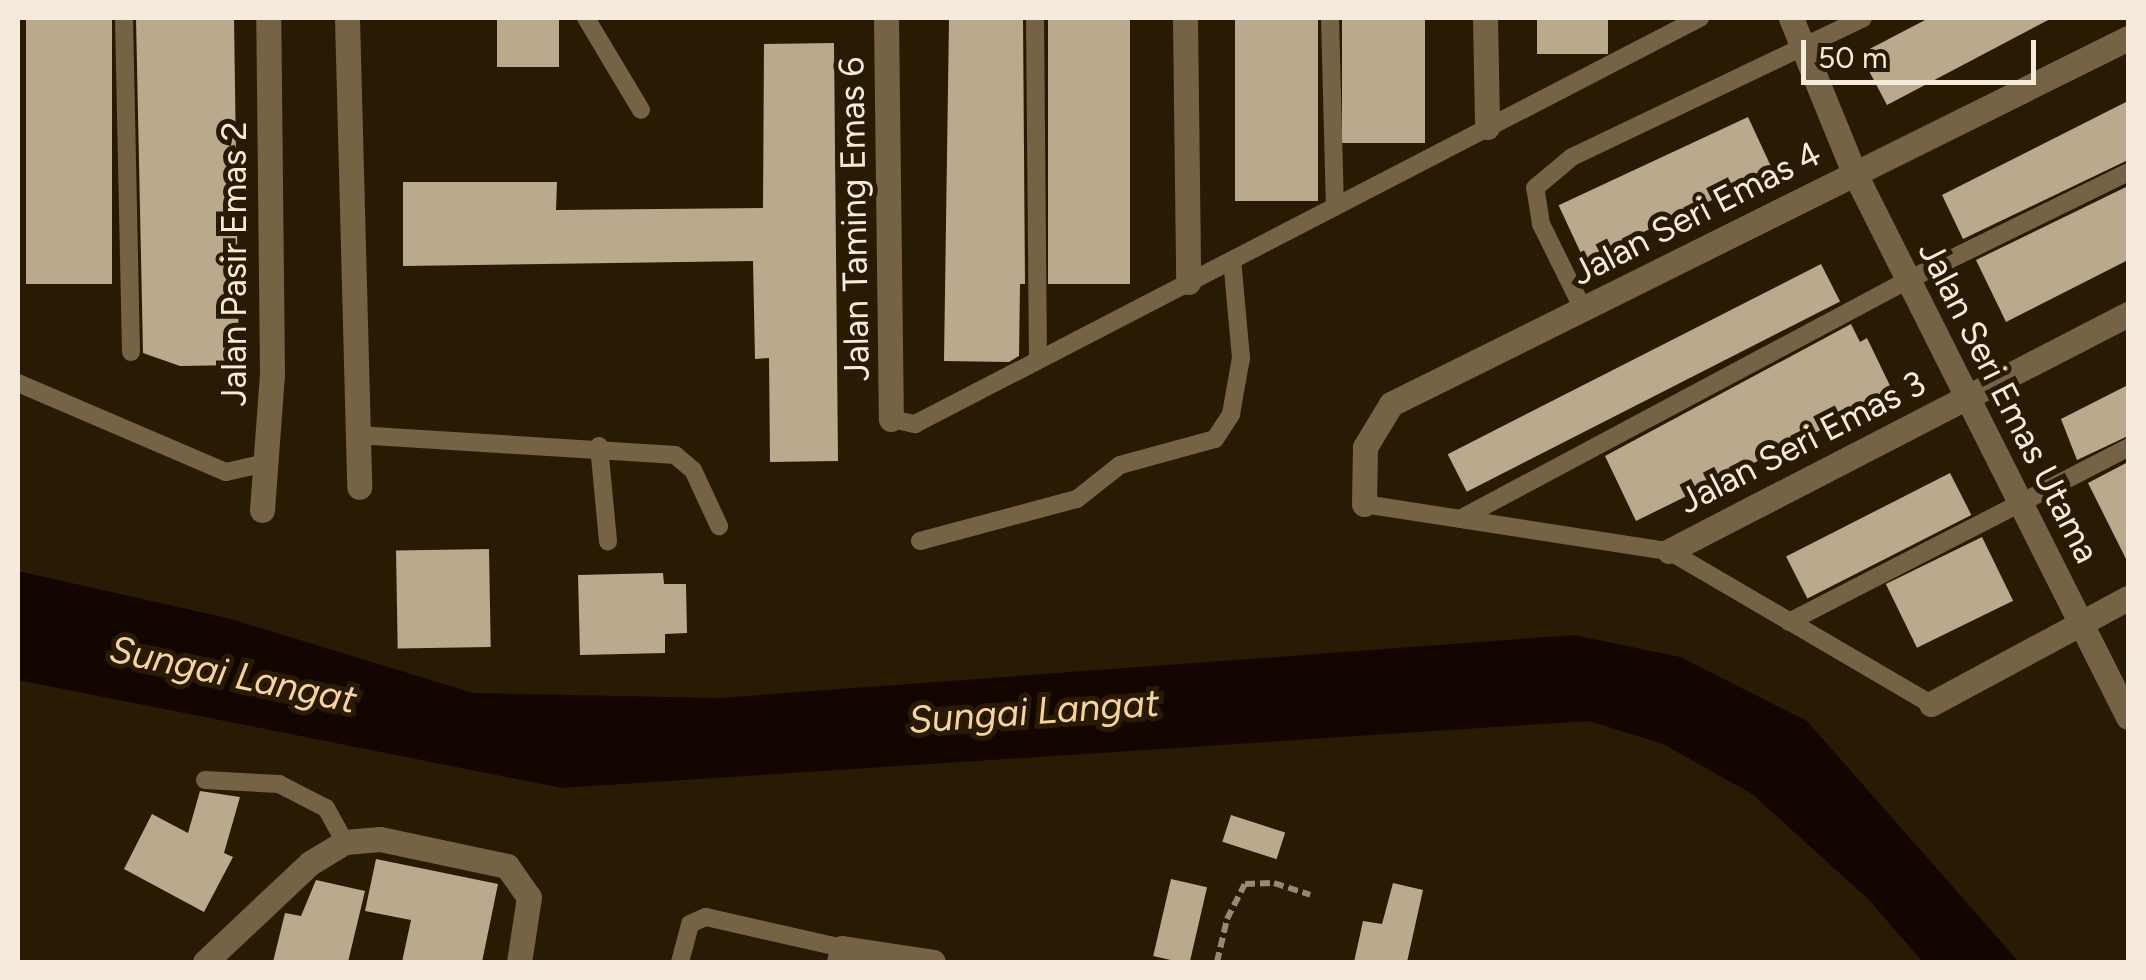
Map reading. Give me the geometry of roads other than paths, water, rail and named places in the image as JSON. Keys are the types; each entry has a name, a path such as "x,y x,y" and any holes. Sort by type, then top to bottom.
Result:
{"street":[{"name":"Jalan Pasir Emas 2","path":"262,510 272,374 268,18"},
{"path":"347,18 358,486"},
{"name":"Jalan Taming Emas 6","path":"886,18 891,419"},
{"path":"1185,18 1188,282"},
{"path":"1484,18 1486,127"},
{"name":"Jalan Seri Emas Utama","path":"1791,18 1800,50 1854,172 2128,717"},
{"name":"Jalan Seri Emas 4","path":"1364,504 1365,448 1391,404 2128,38"},
{"name":"Jalan Seri Emas 3","path":"1669,551 2128,314"},
{"path":"1931,704 2128,598"},
{"path":"205,962 310,862 346,842 380,840 507,866 520,878 528,920 518,962"},
{"path":"841,955 933,962"}],"lane":[{"path":"124,18 131,352"},
{"path":"586,18 641,110"},
{"path":"1035,18 1038,356"},
{"path":"1330,18 1335,206"},
{"path":"891,419 915,424 1038,356 1700,18"},
{"path":"1583,308 1541,224 1535,188 1572,156 1862,18"},
{"path":"1460,519 1908,280 2128,172"},
{"path":"920,541 1076,499 1120,464 1215,438 1230,414 1241,358 1232,260"},
{"path":"18,383 226,472 266,464"},
{"path":"357,435 494,448 599,446 676,456 694,470 719,526"},
{"path":"599,446 608,542"},
{"path":"1790,622 2128,448"},
{"path":"1364,504 1669,551 1931,704"},
{"path":"205,780 279,784 326,808 346,842"},
{"path":"680,962 690,924 706,917 841,955"}],"water":[{"name":"Sungai Langat","path":"18,571 231,619 473,693 719,698 1574,635 1680,657 1807,721 2019,962 1923,962 1867,898 1752,794 1663,744 1589,721 562,788 18,680"}]}
